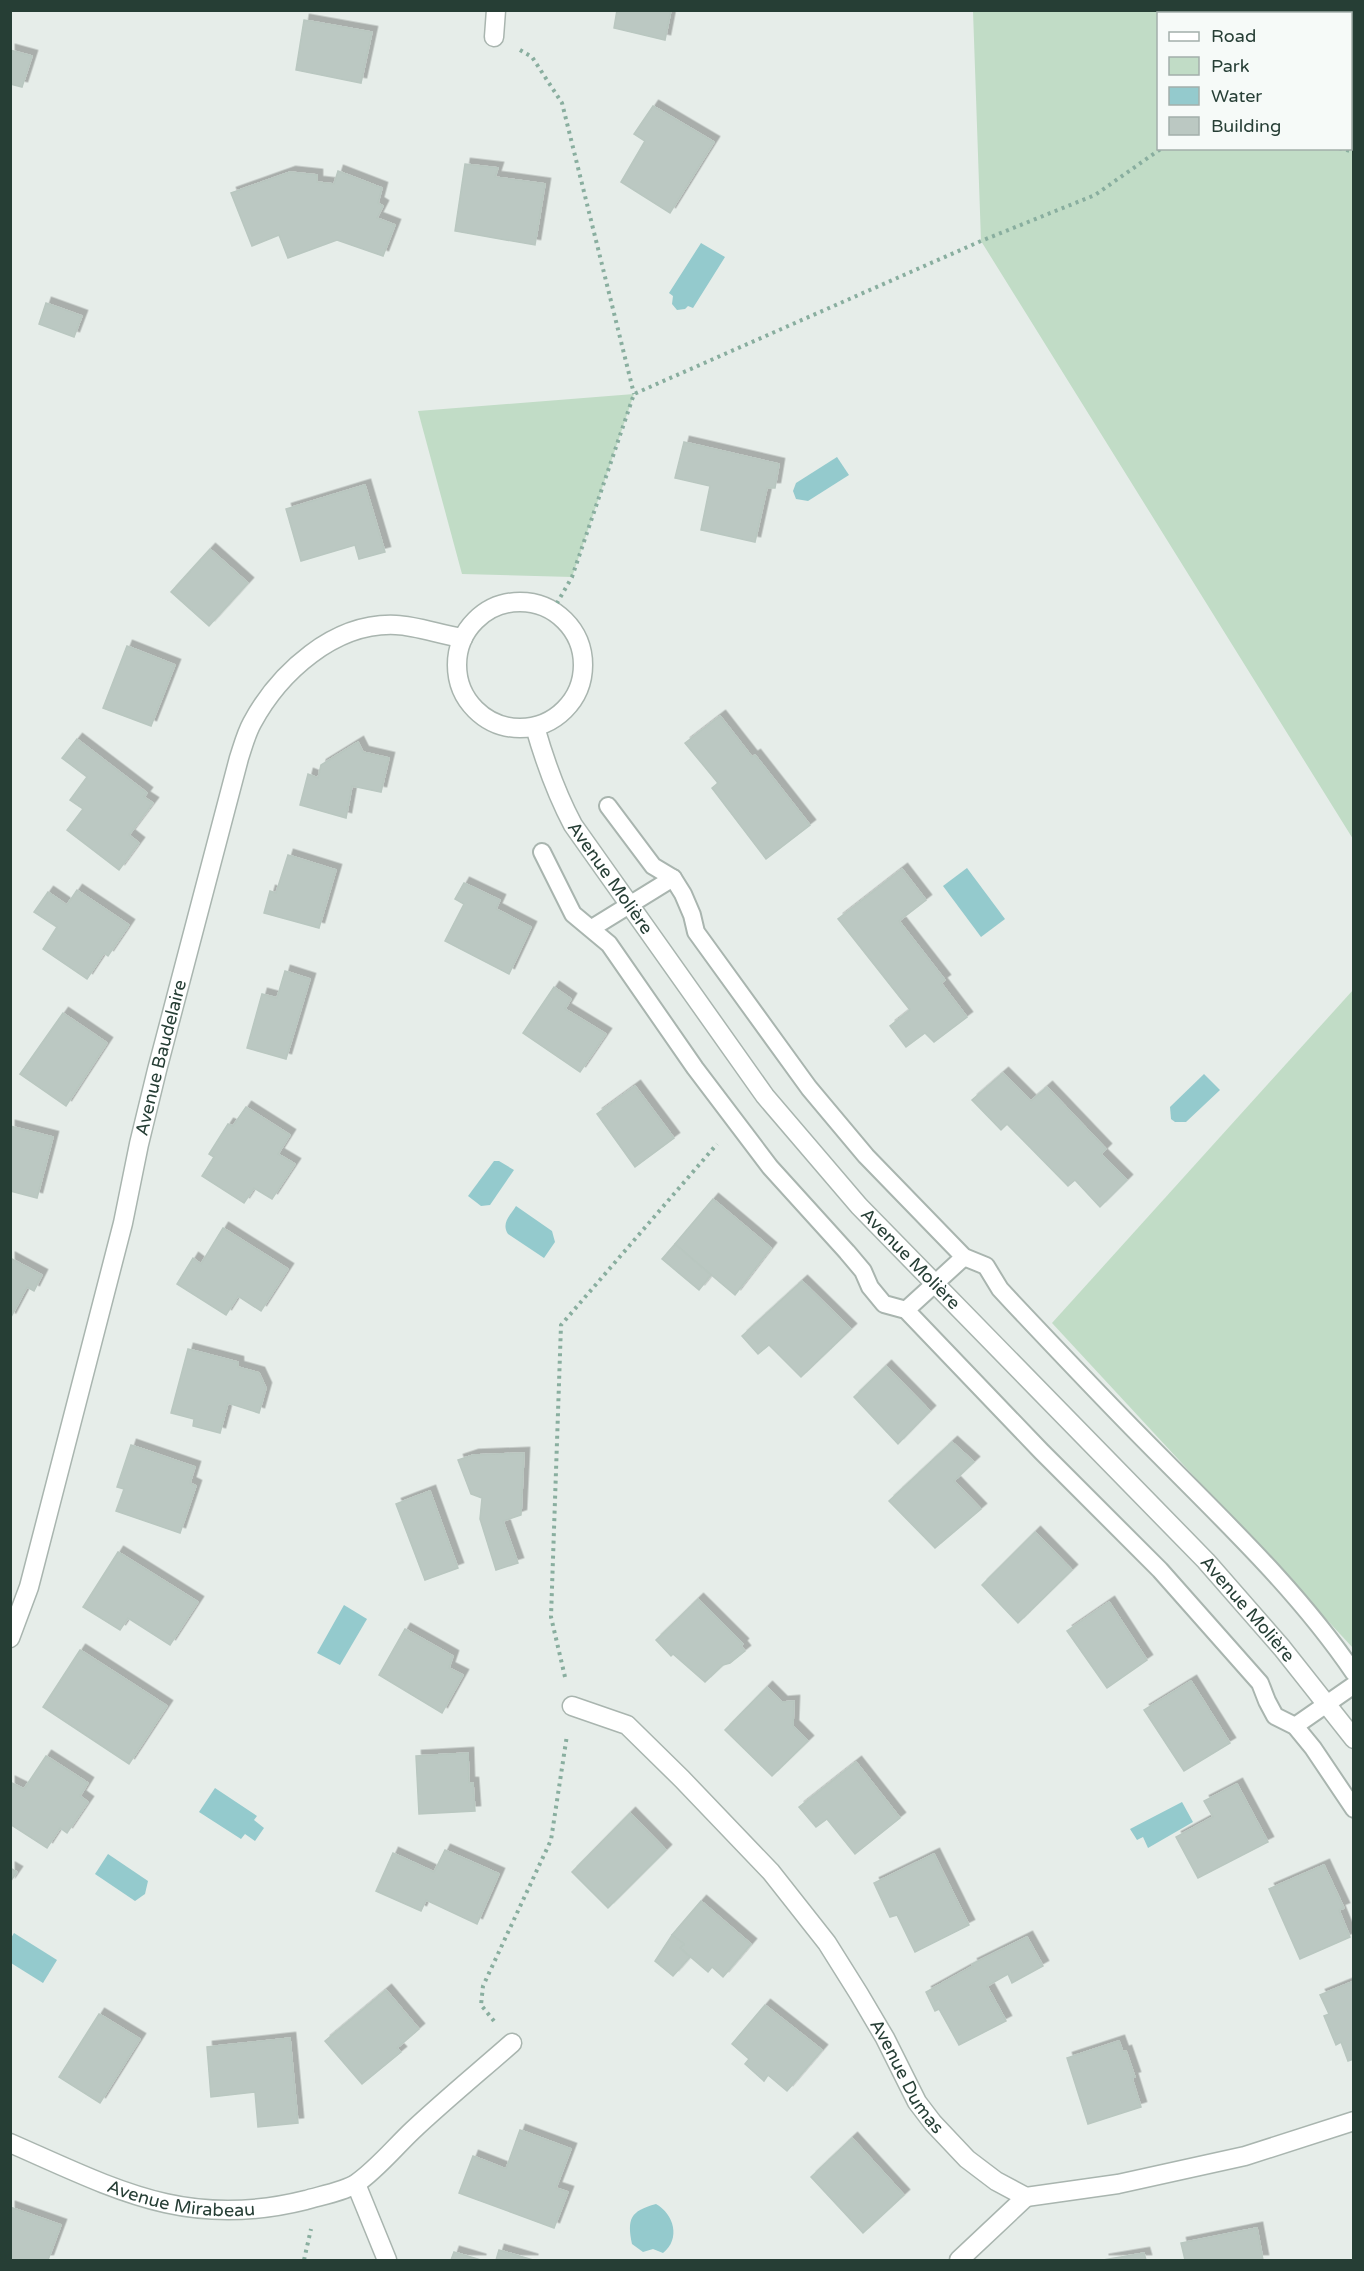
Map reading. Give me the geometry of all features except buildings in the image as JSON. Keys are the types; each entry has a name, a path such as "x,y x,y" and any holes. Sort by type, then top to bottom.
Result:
{"street":[{"path":"494,36 496,10"},
{"path":"515,602 534,603 553,610 568,623 579,642 583,664 576,696 552,720 535,727 510,728 486,718 476,711 460,684 457,658 463,638 474,623 495,606 515,602"},
{"name":"Avenue Baudelaire","path":"10,1638 32,1575 123,1223 154,1081 238,758 250,725 265,701 296,666 314,652 355,631 375,626 397,625 463,638"},
{"name":"Avenue Molière","path":"535,727 560,802 573,825 765,1096 859,1206 1206,1561 1282,1648 1353,1739"},
{"name":"Avenue Dumas","path":"572,1706 627,1725 771,1872 827,1943 849,1977 885,2037 916,2102 967,2159 996,2181 1026,2198"},
{"name":"Avenue Mirabeau","path":"10,2143 129,2193 186,2208 214,2211 252,2209 293,2203 356,2184 415,2128 512,2043"},
{"path":"959,2260 1026,2198 1118,2184 1245,2156 1353,2121"},
{"path":"356,2184 387,2260"}],"lane":[{"path":"608,806 653,866 673,878 692,915 696,932 809,1088 866,1156 964,1257 987,1266 1000,1289 1028,1319 1113,1409 1244,1540 1304,1608 1353,1673"},
{"path":"542,852 573,914 609,944 737,1124 807,1210 863,1271 870,1287 884,1304 906,1310 1041,1451 1160,1570 1260,1683 1275,1716 1296,1726 1353,1809"},
{"path":"592,928 673,878"},
{"path":"906,1310 964,1257"},
{"path":"1296,1726 1353,1685"}],"path":[{"path":"494,36 532,57 562,104 634,394 572,577 553,610"},
{"path":"634,394 981,241 1095,195 1159,150"},
{"path":"512,2043 481,2005 483,1986 551,1840 572,1706 551,1617 561,1325 737,1124"}],"green space":[{"path":"973,11 1353,11 1353,839 981,241"},
{"path":"634,394 572,577 462,574 418,411"},
{"path":"1353,990 1353,1648 1052,1323"}],"water":[{"path":"701,243 725,257 693,308 688,306 677,310 672,304 673,296 669,293"},
{"path":"837,457 849,475 808,501 796,499 793,491 796,483"},
{"path":"967,868 1005,919 981,937 943,886"},
{"path":"1204,1074 1220,1090 1186,1122 1175,1122 1171,1119 1170,1107"},
{"path":"494,1161 499,1161 514,1170 490,1205 481,1206 468,1196"},
{"path":"516,1206 552,1231 555,1242 544,1258 508,1234 505,1226"},
{"path":"344,1605 367,1619 340,1665 317,1653"},
{"path":"215,1788 257,1816 254,1820 264,1828 255,1841 245,1834 241,1839 199,1812"},
{"path":"1182,1802 1193,1822 1148,1848 1143,1837 1137,1840 1130,1829"},
{"path":"108,1854 148,1881 145,1894 135,1901 95,1874"},
{"path":"14,1933 57,1960 43,1983 11,1963 11,1938"},
{"path":"656,2204 671,2220 672,2241 663,2253 653,2249 643,2252 632,2244 630,2228 632,2217 641,2210"}]}
